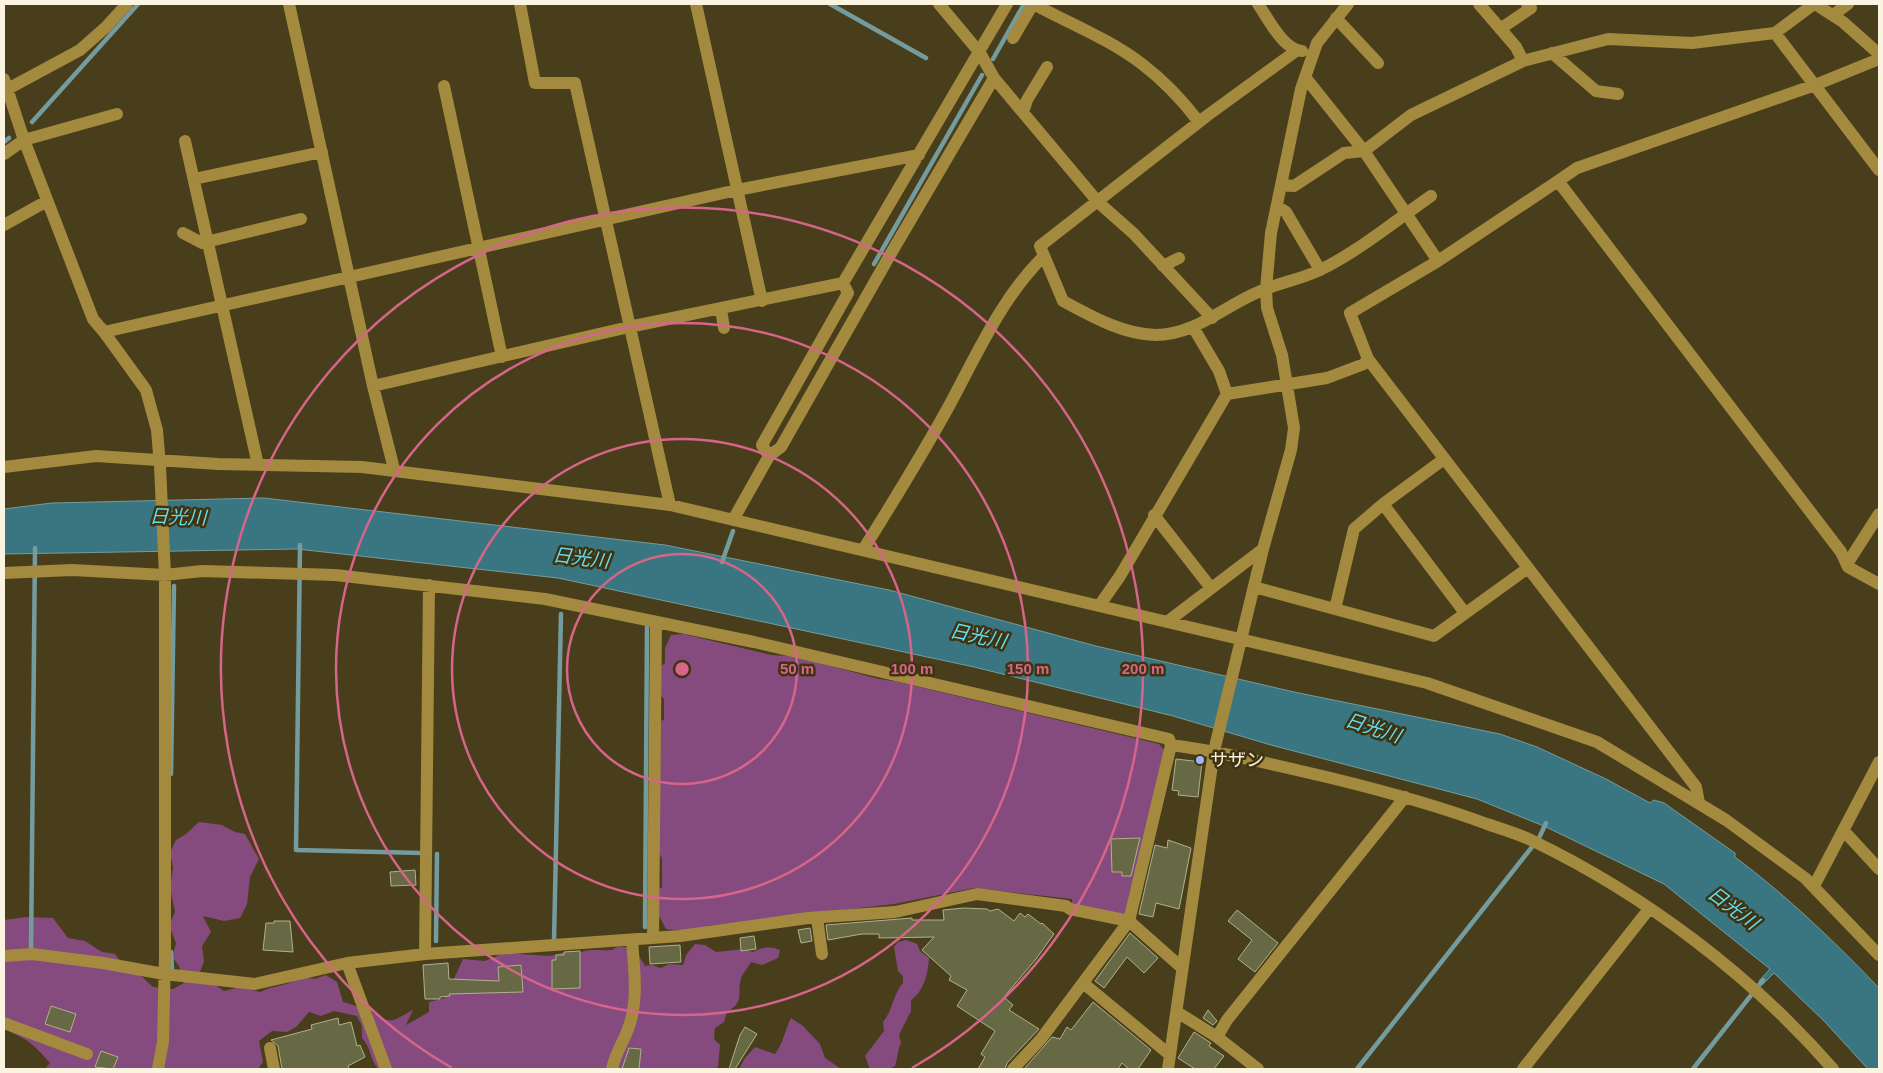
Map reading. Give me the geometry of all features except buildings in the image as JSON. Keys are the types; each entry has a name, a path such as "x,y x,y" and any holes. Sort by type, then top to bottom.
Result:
{"street":[{"path":"128,4 106,28 80,50 5,87 47,202 93,319 146,390 157,430 165,572 164,974 163,1042 158,1069"},
{"path":"289,4 373,386 394,469"},
{"path":"520,4 535,84 575,83 670,505"},
{"path":"696,4 762,301"},
{"path":"939,4 980,53 994,78 1098,202 1134,234 1212,318"},
{"path":"373,386 629,327 843,283 1008,4"},
{"path":"1013,38 1033,4 1116,47 1142,64 1185,105 1199,122"},
{"path":"1258,4 1287,44 1296,51 1314,52"},
{"path":"1168,1069 1177,1012 1181,967 1214,751 1263,549 1291,450 1294,428 1282,355 1267,308 1266,289 1271,233 1305,77 1317,43 1348,4"},
{"path":"1478,4 1516,47 1523,61"},
{"path":"1500,29 1531,8 1527,4"},
{"path":"1282,185 1294,186 1344,153 1364,151 1411,115 1523,61 1608,39 1692,43 1775,33 1815,4 1832,15 1879,54"},
{"path":"1832,15 1848,4"},
{"path":"1336,18 1378,62"},
{"path":"1775,33 1879,170"},
{"path":"1296,51 1199,122 1040,246 1063,301 1101,321 1130,331 1155,334 1181,331 1212,318 1238,302 1266,289 1320,270 1431,196"},
{"path":"1552,53 1596,91 1618,94"},
{"path":"1699,804 1696,787 1368,359 1350,313 1438,261 1577,168 1815,85 1879,59"},
{"path":"1023,112 1027,100 1047,66"},
{"path":"1305,77 1364,151 1438,261"},
{"path":"733,520 769,456 781,448 890,255 994,78"},
{"path":"444,86 502,357"},
{"path":"4,154 24,140 117,114"},
{"path":"185,141 258,465"},
{"path":"194,179 322,152"},
{"path":"104,332 737,190 919,155"},
{"path":"1558,181 1841,552 1847,564 1879,584"},
{"path":"4,225 47,202"},
{"path":"1277,206 1286,212 1320,270"},
{"path":"183,233 202,243 301,219"},
{"path":"864,550 918,462 996,318 1025,275 1044,256"},
{"path":"1163,266 1179,258"},
{"path":"769,456 762,445 848,294 843,283"},
{"path":"721,309 724,328"},
{"path":"1193,327 1219,371 1227,394"},
{"path":"1227,394 1327,378 1364,364 1368,359"},
{"path":"1099,606 1120,576 1154,515 1227,394"},
{"path":"4,467 96,456 160,463 394,469 670,505 1427,682 1596,742 1726,820 1805,878 1879,955"},
{"path":"1335,609 1354,529 1383,504 1444,459"},
{"path":"1383,504 1466,613"},
{"path":"1847,564 1879,514"},
{"path":"1154,515 1211,588"},
{"path":"1167,622 1263,549"},
{"path":"1254,587 1434,636 1528,568"},
{"path":"4,573 72,570 335,575 545,599 754,642 1169,739 1171,745 1128,921 1040,1039 1013,1069"},
{"path":"425,954 429,585"},
{"path":"653,938 656,622"},
{"path":"1171,745 1214,751 1405,797 1458,813 1532,840 1571,860 1649,909 1741,977 1803,1035 1833,1069"},
{"path":"1814,886 1879,762"},
{"path":"1217,1038 1227,1020 1405,797"},
{"path":"1844,831 1879,869"},
{"path":"4,956 41,955 103,963 164,974 255,984 347,963 425,954 632,940 817,918 895,912 977,894 1066,906 1070,909 1128,921 1181,967"},
{"path":"1523,1069 1649,909"},
{"path":"817,918 822,954"},
{"path":"612,1069 618,1047 628,1029 634,1003 632,940"},
{"path":"347,963 386,1069"},
{"path":"1083,983 1170,1055"},
{"path":"1177,1012 1217,1038 1258,1069"},
{"path":"4,1023 87,1054"},
{"path":"270,1048 274,1069"}],"shaded area":[{"path":"683,634 771,655 789,656 879,679 1159,744 1164,750 1126,916 1072,905 1072,899 974,888 894,904 706,926 705,928 682,931 666,929 658,914 657,887 662,888 662,858 656,849 659,830 659,721 664,720 664,699 661,695 659,668 665,663 665,648 671,635"},
{"path":"199,822 222,825 235,832 245,834 259,859 250,877 247,904 240,918 224,921 203,916 211,932 202,946 204,962 199,974 224,991 241,987 260,992 285,984 301,976 315,979 326,975 337,982 343,1002 388,1020 395,1019 413,1010 406,1025 429,1012 429,1002 445,998 463,959 485,961 504,953 550,956 569,951 579,953 626,947 634,952 645,966 652,965 661,968 669,964 683,965 686,955 695,944 705,945 716,952 743,949 753,952 766,948 780,950 778,958 762,965 751,962 743,974 737,1004 727,1012 724,1022 715,1028 714,1039 720,1045 718,1067 714,1069 378,1069 362,1038 362,1026 357,1016 334,1011 321,1016 309,1012 296,1027 287,1032 272,1031 259,1041 263,1062 258,1069 45,1069 50,1063 39,1050 24,1039 4,1029 4,920 26,917 53,918 68,938 85,941 102,952 115,954 126,969 140,975 153,987 173,989 184,983 179,966 172,957 176,943 169,925 175,912 170,888 173,867 170,852 176,840"},
{"path":"906,940 917,944 920,951 929,958 928,970 922,987 911,1000 911,1011 899,1035 901,1043 895,1066 889,1069 870,1069 865,1056 884,1031 883,1022 903,983 903,976 898,971 894,947 898,942"},
{"path":"791,1018 803,1026 820,1044 825,1058 841,1069 739,1069 745,1058 755,1047 775,1054"}],"water":[{"name":"日光川","path":"264,498 665,545 889,590 1096,646 1294,692 1500,734 1537,747 1606,779 1650,803 1654,800 1664,803 1735,853 1735,857 1792,903 1879,988 1879,1069 1868,1069 1825,1022 1774,973 1762,985 1759,981 1770,969 1664,884 1546,827 1477,799 1271,745 1173,716 974,667 558,578 297,549 4,554 4,509 52,503"}],"waterway":[{"path":"32,122 138,4"},
{"path":"830,4 926,58"},
{"path":"993,59 1024,4"},
{"path":"874,264 982,75"},
{"path":"4,142 9,138"},
{"path":"722,562 733,531"},
{"path":"300,545 296,850 422,853"},
{"path":"31,951 35,548"},
{"path":"171,774 174,586"},
{"path":"554,941 561,614"},
{"path":"645,927 647,627"},
{"path":"1357,1069 1539,838 1546,823"},
{"path":"436,941 437,854"},
{"path":"171,952 172,968"},
{"path":"1693,1069 1763,980"}],"place":[{"name":"サザン","path":"1200,760"}]}
